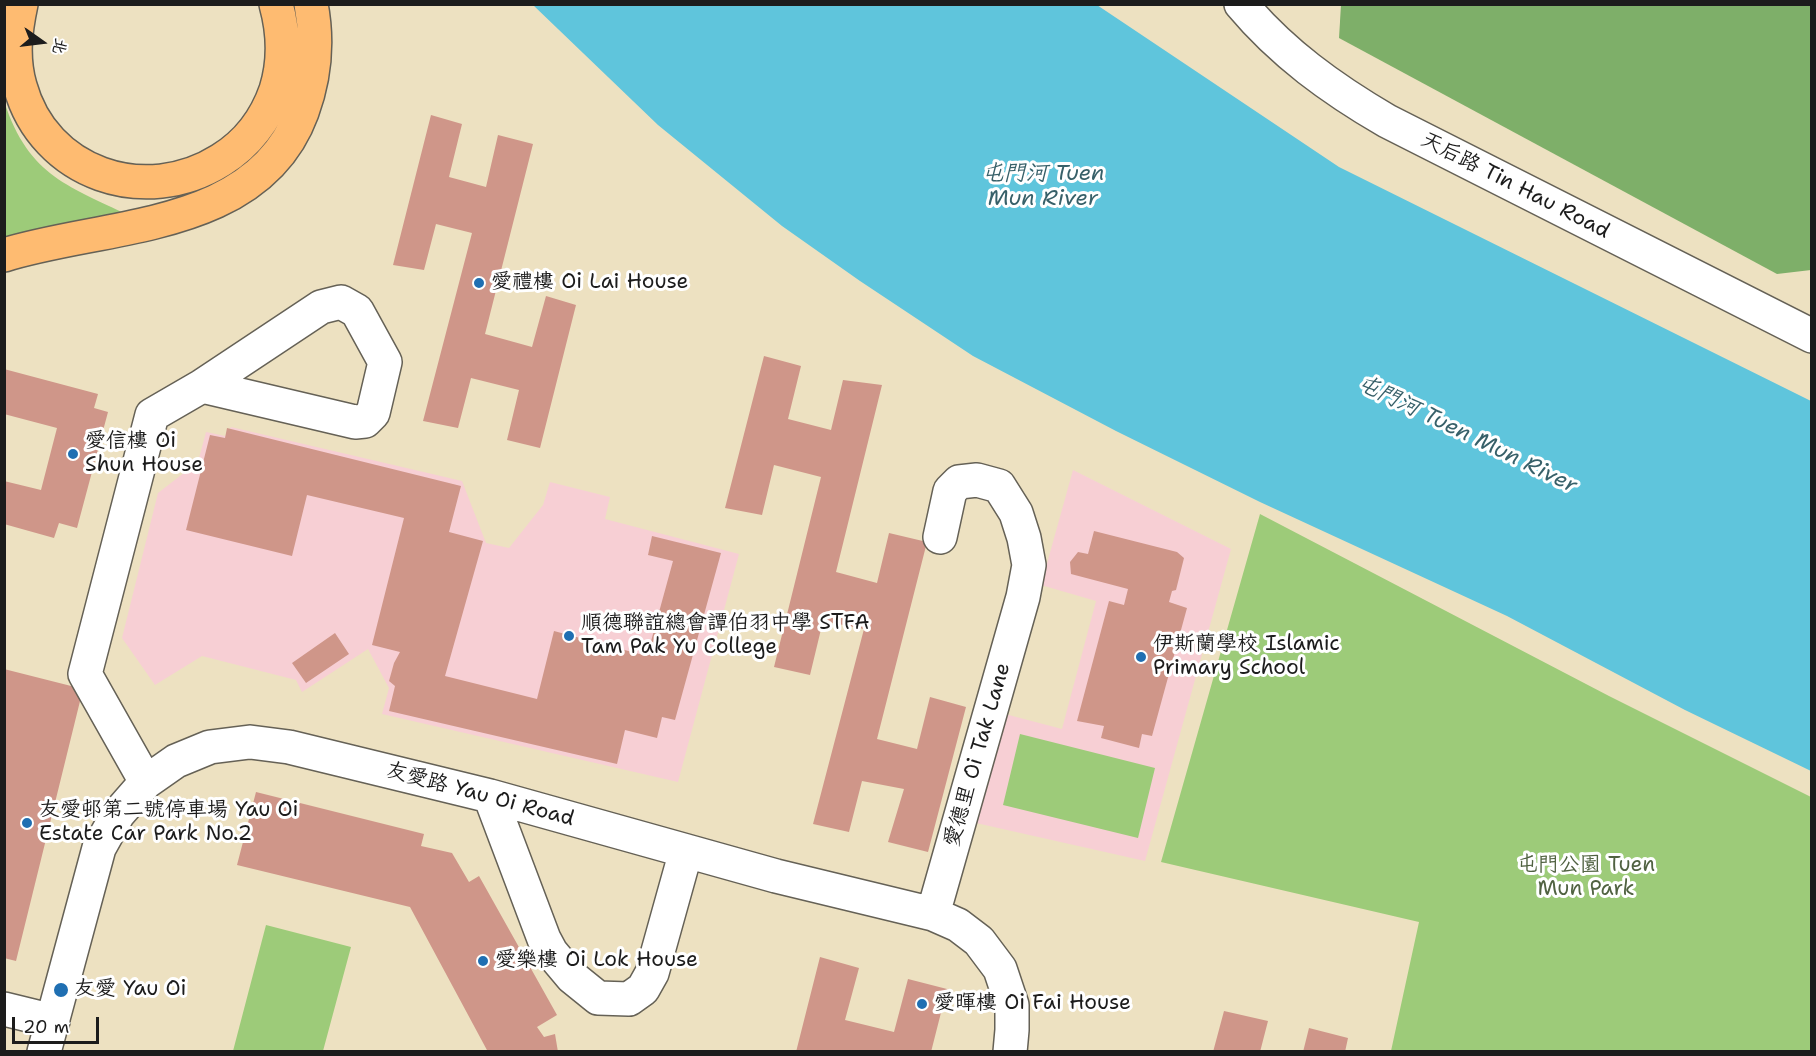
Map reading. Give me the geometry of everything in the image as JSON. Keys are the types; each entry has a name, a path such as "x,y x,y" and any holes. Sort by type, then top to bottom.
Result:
{"main road":[{"path":"21,4 15,38 16,71 34,120 44,134 66,155 88,169 112,178 142,182 172,180 201,171 229,156 250,136 267,111 278,83 282,63 283,40 276,4"},
{"path":"4,255 189,213 239,189 268,166 290,137 305,104 313,69 315,39 311,4"}],"street":[{"name":"天后路 Tin Hau Road","path":"1241,4 1273,39 1315,75 1368,110 1812,336"},
{"path":"146,782 86,674 152,415 202,386 321,307 340,302 357,311 385,362 373,412 365,421 355,422 202,386"},
{"name":"愛德里 Oi Tak Lane","path":"933,914 1023,597 1029,565 1016,513 999,486 977,480 959,482 950,491 940,537"},
{"name":"友愛路 Yau Oi Road","path":"49,1036 99,848 118,814 146,782 176,761 210,747 250,742 289,747 490,796 776,876 933,914 958,925 979,941 1000,969 1012,1005 1010,1052"},
{"path":"490,796 547,945 572,978 598,998 629,999 643,989 652,973 686,851"},
{"path":"4,1009 49,1036"}],"shaded area":[{"path":"231,427 462,481 486,543 509,548 543,505 550,482 610,497 605,519 739,554 678,782 382,714 389,688 368,649 302,692 296,680 202,656 155,685 122,638 158,493 198,462 206,432 225,436"},
{"name":"伊斯蘭學校 Islamic Primary School","path":"1073,470 1231,549 1145,861 976,823 1005,714 1062,729 1096,601 1041,585"}],"green space":[{"path":"1341,5 1811,5 1811,270 1777,274 1339,38"},
{"path":"4,101 14,127 39,163 72,187 136,219 5,249"},
{"name":"屯門公園 Tuen Mun Park","path":"1260,514 1609,696 1811,797 1811,1051 1391,1051 1419,922 1161,862"},
{"path":"1020,734 1155,768 1138,838 1003,805"},
{"path":"266,925 351,947 323,1051 233,1051"}],"water":[{"name":"屯門河 Tuen Mun River","path":"533,5 1097,5 1339,167 1811,401 1811,771 1685,710 1507,616 1260,502 1116,431 973,356 782,226 658,125"}],"building":[{"name":"愛禮樓 Oi Lai House","path":"431,115 462,124 449,177 486,187 498,135 533,144 485,334 532,347 546,296 576,305 540,448 507,440 519,390 471,378 458,428 423,421 472,233 436,224 424,270 393,265"},
{"path":"764,356 801,366 788,419 831,430 843,380 882,385 836,572 877,583 889,533 927,542 877,739 917,749 930,697 966,707 928,852 888,842 904,789 862,781 849,832 813,824 864,629 823,621 810,675 774,667 821,477 774,465 762,515 725,508"},
{"name":"愛信樓 Oi Shun House","path":"4,369 98,394 94,408 108,412 77,528 59,523 54,538 4,524 4,481 41,490 57,428 4,414"},
{"path":"227,428 461,486 449,532 483,541 445,676 537,699 554,631 647,656 673,561 648,555 652,536 721,553 675,720 662,717 657,738 625,730 617,764 389,711 395,686 389,681 400,652 372,645 404,518 307,495 292,556 186,530 210,435 225,438"},
{"path":"1094,531 1177,552 1184,558 1176,590 1172,591 1169,602 1187,608 1152,736 1142,734 1139,748 1101,738 1104,726 1077,721 1109,601 1124,605 1128,589 1071,574 1070,562 1078,552 1088,554"},
{"path":"335,633 349,654 306,683 292,663"},
{"name":"友愛邨第二號停車場 Yau Oi Estate Car Park No.2","path":"4,669 83,689 16,961 4,958"},
{"name":"愛樂樓 Oi Lok House","path":"256,792 424,834 421,846 452,853 469,882 479,876 557,1015 537,1027 544,1037 555,1034 558,1052 488,1052 410,907 237,865"},
{"name":"愛暉樓 Oi Fai House","path":"820,957 859,968 845,1020 894,1032 908,979 947,989 931,1052 796,1052"},
{"path":"1224,1011 1268,1021 1260,1052 1213,1052"},
{"path":"1309,1028 1348,1038 1345,1052 1303,1052"}],"place":[{"name":"愛禮樓 Oi Lai House","path":"479,283"},
{"name":"愛信樓 Oi Shun House","path":"73,454"},
{"name":"順德聯誼總會譚伯羽中學 STFA Tam Pak Yu College","path":"569,636"},
{"name":"伊斯蘭學校 Islamic Primary School","path":"1141,657"},
{"name":"友愛邨第二號停車場 Yau Oi Estate Car Park No.2","path":"27,823"},
{"name":"愛樂樓 Oi Lok House","path":"483,961"},
{"name":"友愛 Yau Oi","path":"61,990"},
{"name":"愛暉樓 Oi Fai House","path":"922,1004"}]}
